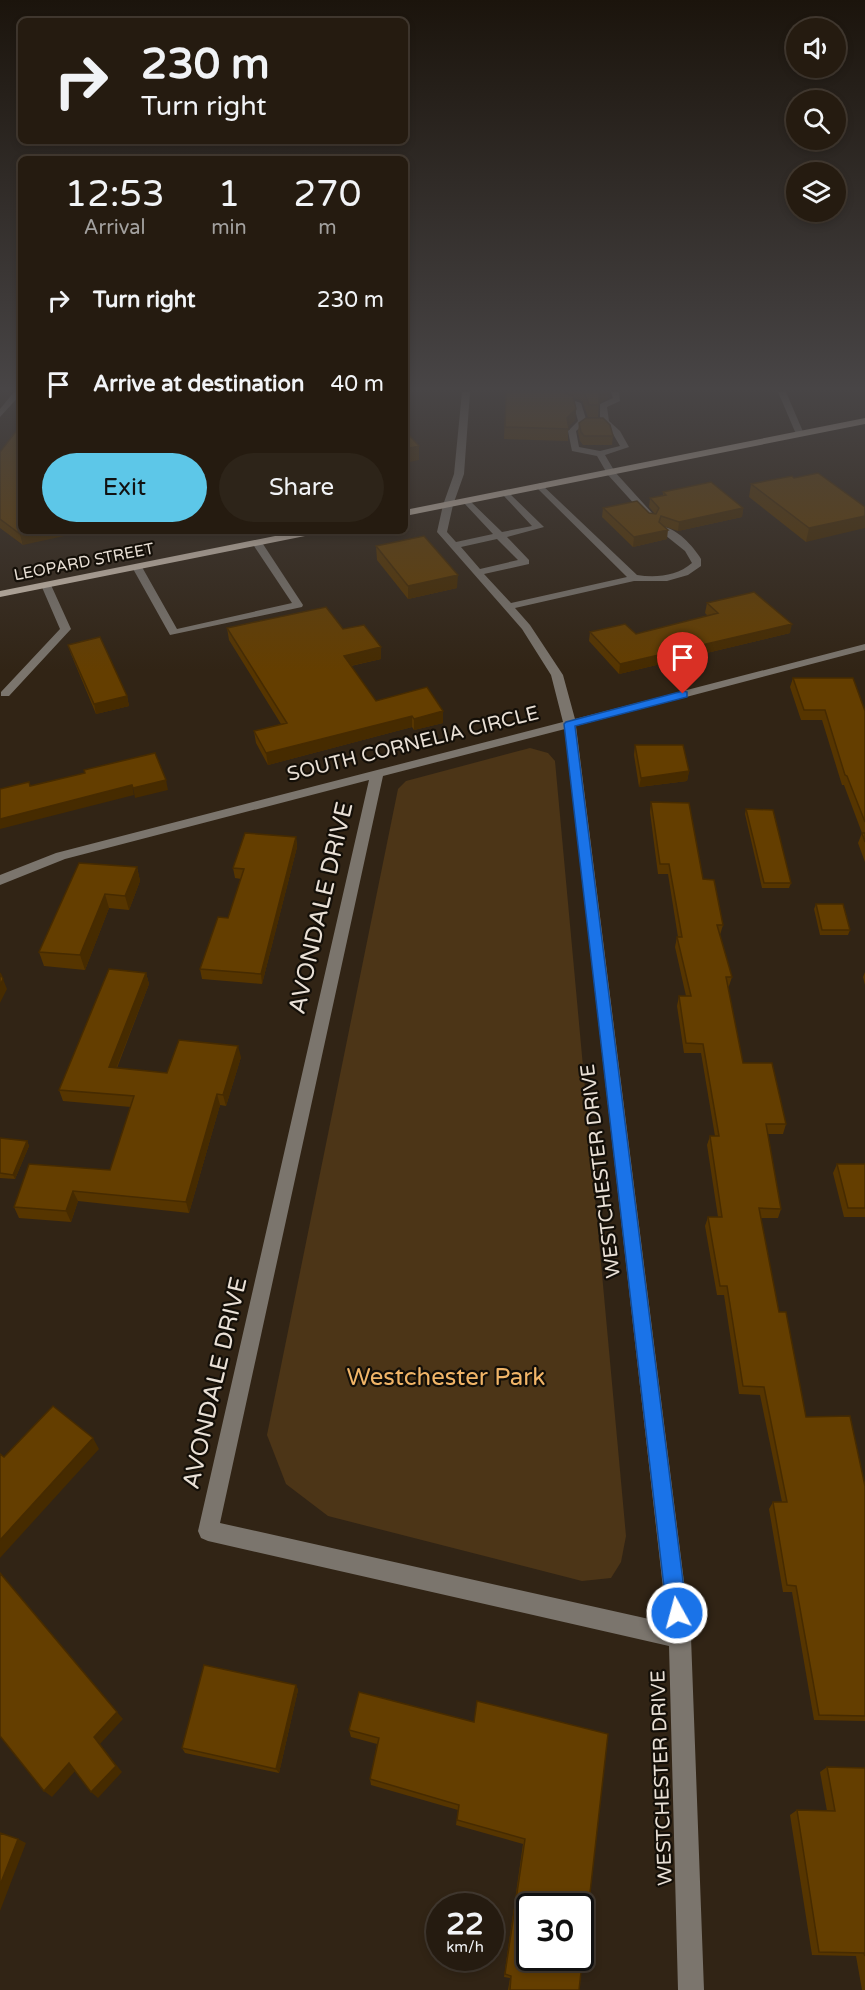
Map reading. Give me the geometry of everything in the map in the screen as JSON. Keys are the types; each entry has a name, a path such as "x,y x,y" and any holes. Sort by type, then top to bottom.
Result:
{"main road":[{"path":"408,512 546,485"},
{"name":"LEOPARD STREET","path":"0,594 300,534"}],"street":[{"name":"WESTCHESTER DRIVE","path":"455,485 442,532 526,627 556,675 570,724 680,1637 691,1990"},
{"path":"622,485 652,519"},
{"path":"540,486 634,578"},
{"path":"455,545 539,527 506,493"},
{"path":"467,501 525,562 478,572"},
{"path":"508,607 634,578 644,580 692,570 697,564 697,559 663,529"},
{"path":"136,567 174,633 298,605 256,543"},
{"path":"5,693 66,629 46,585"},
{"name":"SOUTH CORNELIA CIRCLE","path":"4,878 62,856 865,647"},
{"name":"AVONDALE DRIVE","path":"377,773 208,1531 680,1637"}],"green space":[{"name":"Westchester Park","path":"530,748 548,753 555,761 626,1536 621,1562 611,1578 582,1581 328,1516 286,1484 267,1435 398,789 406,781"}],"building":[{"path":"0,485 18,485 18,532 0,519"},
{"path":"697,485 715,485 743,508 679,522 661,516 659,522 668,530 634,537 603,508 637,501 649,513 656,514 659,508 650,498 666,495 663,492"},
{"path":"752,485 834,485 865,507 865,516 809,528"},
{"path":"424,536 458,575 408,586 376,546"},
{"path":"754,592 792,624 620,664 590,632 625,624 636,634 718,613 707,603"},
{"path":"326,607 343,629 364,625 381,647 344,656 376,701 427,687 443,711 414,719 412,716 266,753 254,731 287,723 227,628"},
{"path":"100,637 127,696 94,704 68,645"},
{"path":"793,678 853,678 865,711 865,822 845,775 825,710 804,710"},
{"path":"635,745 683,745 689,771 641,778"},
{"path":"155,753 166,780 133,788 132,785 0,819 0,789 29,782 30,786"},
{"path":"651,802 689,803 703,879 714,880 723,925 717,925 732,977 726,977 743,1063 772,1063 786,1124 766,1124 781,1209 759,1208 779,1312 786,1312 806,1417 850,1416 865,1486 865,1716 819,1715 796,1586 787,1585 773,1502 787,1502 764,1387 743,1386 727,1286 720,1286 708,1217 722,1217 710,1136 719,1136 703,1044 686,1043 679,996 691,996 677,937 682,937 669,864 660,864"},
{"path":"746,809 773,810 791,883 764,883"},
{"path":"245,833 296,837 261,974 200,969 218,917 228,918 244,869 233,868"},
{"path":"79,863 137,867 125,896 105,894 80,955 39,952"},
{"path":"816,904 843,904 850,930 822,930"},
{"path":"109,969 146,973 109,1067 167,1073 179,1040 238,1046 223,1095 217,1094 186,1202 73,1191 66,1211 14,1207 29,1164 110,1170 134,1096 59,1090"},
{"path":"0,1138 27,1141 13,1175 0,1173"},
{"path":"837,1164 865,1164 865,1208 848,1208"},
{"path":"53,1406 93,1438 0,1540 0,1454 4,1457"},
{"path":"0,1573 117,1712 94,1737 116,1766 91,1792 69,1763 44,1791 0,1736"},
{"path":"204,1665 296,1685 276,1769 182,1748"},
{"path":"359,1692 474,1722 477,1701 608,1734 590,1893 517,1893 525,1839 457,1820 459,1805 370,1779 379,1738 349,1730"},
{"path":"827,1767 865,1768 865,1956 864,1953 819,1952 797,1810 835,1811"},
{"path":"0,1833 18,1839 0,1885"},
{"path":"516,1900 516,1971 581,1971 579,1990 510,1990 511,1976 505,1974"}],"route":[{"path":"677,1613 570,724 683,694"}]}
